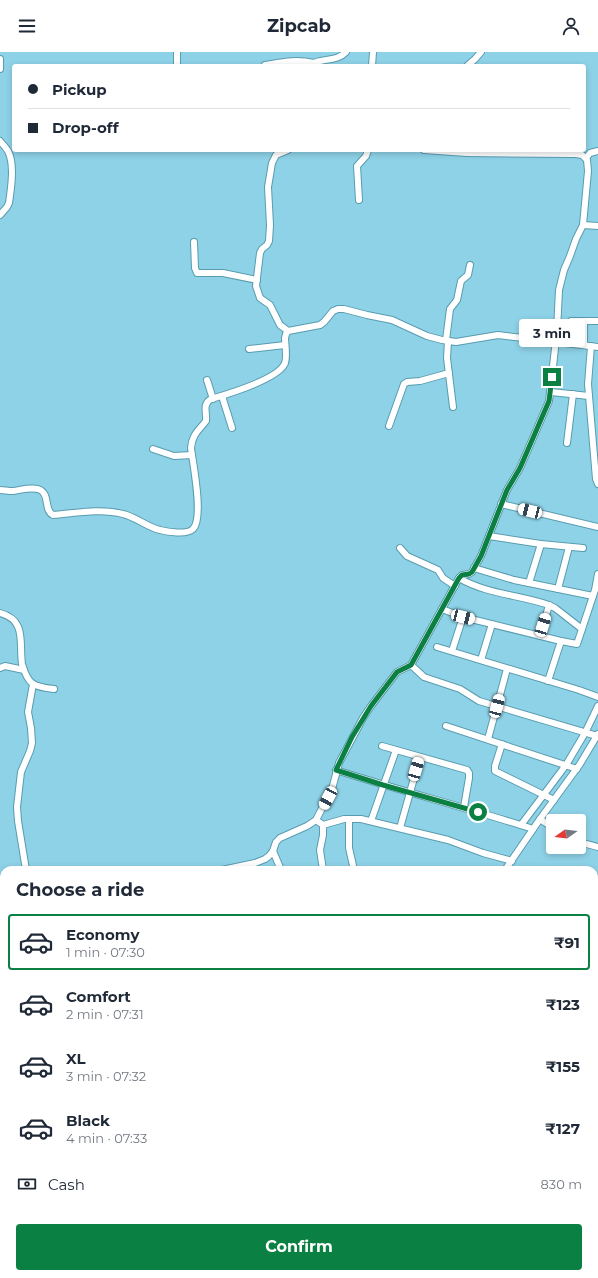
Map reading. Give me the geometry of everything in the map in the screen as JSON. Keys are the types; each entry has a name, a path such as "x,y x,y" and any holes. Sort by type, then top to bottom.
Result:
{"street":[{"path":"177,52 177,64"},
{"path":"271,64 295,60 312,64 338,58 346,52"},
{"path":"372,64 373,52"},
{"path":"470,64 476,59 481,52"},
{"path":"0,59 0,69"},
{"path":"0,141 9,153 12,176 9,203 0,215"},
{"path":"586,158 590,153 598,150"},
{"path":"359,200 357,166 366,156 367,152"},
{"path":"241,866 265,859 280,838 307,826 316,820 332,789 336,770 352,737 371,706 397,672 411,665 459,578 462,575 469,574 474,568 489,536 507,490 520,468 549,401 556,342 560,282 576,239 583,225 588,163 586,158 582,155 576,154 453,152"},
{"path":"275,153 268,187 270,225 269,241 260,253 256,286 260,298 270,305 280,325 288,331 320,325 333,311 344,309 392,320 427,336 456,342 498,335 595,347 588,384 598,484"},
{"path":"583,225 598,226"},
{"path":"194,242 195,268 197,273 223,273 257,280"},
{"path":"454,407 447,353 450,309 457,300 461,281 468,276 470,265"},
{"path":"571,321 598,321"},
{"path":"584,321 584,346"},
{"path":"0,490 8,491 32,488 39,489 45,495 48,510 53,515 90,512 118,512 126,514 159,530 185,532 194,529 198,512 191,441 193,436 206,421 206,404 208,401 213,399 257,384 280,370 286,360 285,345 286,334 288,331"},
{"path":"249,349 285,345"},
{"path":"389,426 404,384 407,382 420,381 449,373"},
{"path":"207,380 213,399"},
{"path":"551,392 589,396"},
{"path":"567,443 573,394"},
{"path":"222,396 232,428"},
{"path":"153,449 174,456 192,455"},
{"path":"501,504 598,527"},
{"path":"489,536 541,544 583,548"},
{"path":"529,583 541,544"},
{"path":"558,589 568,547"},
{"path":"400,548 407,556 438,570 443,578 455,586"},
{"path":"474,568 529,583 593,596"},
{"path":"459,578 485,588 549,605 582,629"},
{"path":"442,608 463,617 577,644 598,578"},
{"path":"540,636 549,605"},
{"path":"0,613 10,617 20,629 21,656 24,670 31,682 38,687 54,689"},
{"path":"452,651 463,617"},
{"path":"481,660 492,624"},
{"path":"548,681 561,641"},
{"path":"438,646 598,697"},
{"path":"411,665 424,677 460,689 480,701 585,733 597,735 577,769 540,819 508,866"},
{"path":"0,668 5,666 24,670"},
{"path":"488,739 507,669"},
{"path":"25,866 18,821 18,807 21,772 32,743 28,712 33,684"},
{"path":"521,825 566,765 585,733 598,706"},
{"path":"446,726 577,769"},
{"path":"502,744 495,766 495,771 554,800"},
{"path":"382,746 467,770 469,773 469,778 464,807"},
{"path":"371,821 396,750"},
{"path":"400,828 420,757"},
{"path":"336,770 383,785 464,807 533,829"},
{"path":"316,820 323,825 349,819 371,821 448,840 483,853 512,861"},
{"path":"349,819 349,848 353,866"},
{"path":"540,819 546,823"},
{"path":"322,866 320,850 323,825"},
{"path":"586,844 598,848"},
{"path":"272,851 279,866"}],"route":[{"path":"478,812 336,770 352,737 371,706 397,672 404,668 408,668 411,665 459,578 462,575 472,572 481,556 507,490 520,468 549,401 552,377"}]}
